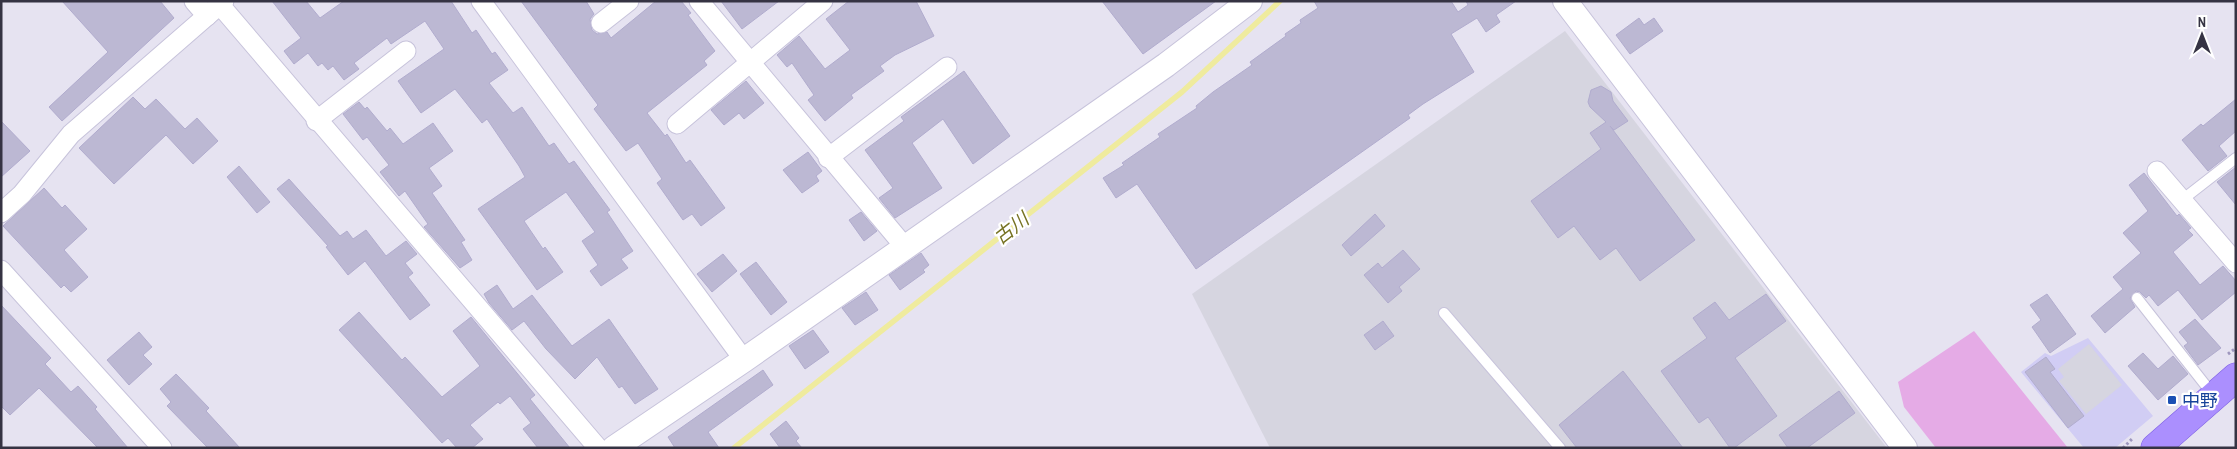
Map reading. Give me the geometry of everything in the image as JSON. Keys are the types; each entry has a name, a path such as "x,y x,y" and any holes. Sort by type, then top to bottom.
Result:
{"main road":[{"path":"2155,448 2229,386"}],"street":[{"path":"194,1 217,8 598,448"},
{"path":"481,1 744,360"},
{"path":"600,23 629,1"},
{"path":"699,1 828,158 905,247"},
{"path":"678,124 823,1"},
{"path":"614,448 744,360 1166,65 1250,1"},
{"path":"1564,1 1904,448"},
{"path":"1,214 22,194 71,134 217,8"},
{"path":"316,121 406,51"},
{"path":"828,158 946,67"},
{"path":"2157,171 2236,263"},
{"path":"1,270 162,448"}],"lane":[{"path":"2182,200 2236,158"},
{"path":"2137,298 2229,386"},
{"path":"1444,313 1560,448"}],"shaded area":[{"path":"1565,31 1887,448 1270,448 1192,294"},
{"path":"1974,331 2068,448 1936,448 1904,407 1898,382"},
{"path":"2088,338 2153,416 2115,448 2084,448 2021,372 2045,353 2051,356"},
{"path":"2089,344 2122,385 2086,414 2059,381 2064,377 2058,369"}],"building":[{"path":"62,1 160,1 174,18 62,121 49,107 108,52"},
{"path":"272,1 306,1 320,18 344,1 451,1 472,33 476,30 492,54 495,52 508,70 489,83 513,113 522,107 549,146 554,143 569,164 574,161 610,210 607,212 633,251 621,259 628,268 601,286 590,271 598,265 582,241 595,232 566,192 524,221 543,249 545,247 563,272 537,290 478,209 525,177 519,166 487,119 482,123 455,89 421,113 398,81 444,49 425,21 391,44 387,38 354,63 359,69 344,80 333,66 328,70 322,63 318,66 308,53 294,64 284,51 301,38"},
{"path":"521,1 586,1 594,14 590,19 592,30 597,34 607,32 611,38 656,1 681,1 691,13 688,15 715,51 704,61 707,65 647,113 665,136 667,134 686,163 690,160 725,208 701,226 692,214 683,220 657,183 662,179 638,143 626,151 594,109 598,105"},
{"path":"721,1 779,1 742,29"},
{"path":"849,1 916,1 934,36 895,55 880,66 884,71 851,95 853,98 825,121 808,100 814,95 792,63 787,67 777,55 799,36 825,69 850,50 826,19"},
{"path":"1102,1 1216,1 1143,54"},
{"path":"1314,1 1451,1 1458,12 1468,5 1466,1 1516,1 1496,15 1500,22 1486,32 1477,18 1451,34 1474,72 1423,104 1408,115 1410,118 1196,269 1137,184 1116,198 1103,178 1124,165 1122,163 1160,137 1158,134 1197,108 1196,106 1213,92 1252,65 1250,62 1286,36 1285,34 1301,23 1300,20 1318,8"},
{"path":"1639,18 1644,25 1654,18 1663,31 1630,54 1616,35"},
{"path":"964,71 1010,136 973,164 943,119 912,143 942,188 895,218 879,198 893,188 865,150 904,121 901,117"},
{"path":"746,81 764,103 744,119 739,113 724,125 711,110"},
{"path":"1601,86 1611,92 1613,101 1628,121 1614,130 1610,126 1695,240 1640,281 1616,248 1600,260 1574,226 1558,238 1531,201 1601,149 1590,133 1606,122 1590,107 1588,102 1591,90"},
{"path":"133,97 145,109 156,99 185,129 197,118 218,141 193,164 166,135 114,184 79,148"},
{"path":"2236,99 2236,131 2219,146 2227,156 2208,171 2182,140 2201,124 2203,126"},
{"path":"359,102 365,109 367,107 387,131 390,128 403,144 433,123 453,151 429,168 442,186 432,193 465,240 461,242 472,260 460,268 424,227 428,224 405,191 399,196 380,172 389,165 367,137 363,140 343,114"},
{"path":"1,121 30,151 1,177"},
{"path":"808,152 822,171 816,176 819,181 802,193 783,170"},
{"path":"239,166 270,202 257,213 227,177"},
{"path":"2236,167 2236,205 2217,182"},
{"path":"2144,173 2177,216 2179,214 2191,228 2188,230 2193,235 2173,252 2200,285 2223,266 2236,281 2236,292 2202,320 2178,290 2158,306 2149,295 2146,298 2136,291 2130,298 2135,307 2105,333 2091,316 2123,289 2113,277 2141,253 2123,233 2148,211 2129,185"},
{"path":"289,179 340,236 347,231 353,239 366,230 386,256 406,241 417,254 405,263 413,273 408,277 430,305 410,320 365,261 348,275 326,247 328,246 277,189"},
{"path":"44,188 62,208 65,205 87,229 64,250 88,277 71,292 64,285 61,288 3,226"},
{"path":"861,212 877,231 864,241 849,220"},
{"path":"1375,214 1385,226 1351,256 1342,245"},
{"path":"1403,250 1420,269 1399,287 1402,291 1388,303 1364,275 1378,263 1382,268"},
{"path":"921,253 929,265 923,270 925,272 900,290 889,275"},
{"path":"723,254 737,271 712,292 697,274"},
{"path":"756,262 787,302 771,315 740,274"},
{"path":"497,285 513,309 532,295 572,346 609,319 658,389 635,404 622,386 619,388 597,357 575,379 546,349 524,321 512,330 489,303 484,294"},
{"path":"866,292 878,310 855,325 842,308"},
{"path":"1766,294 1786,321 1735,358 1777,416 1734,448 1730,448 1708,417 1699,423 1661,371 1707,338 1693,318 1715,302 1729,320"},
{"path":"2047,294 2076,334 2050,353 2032,327 2041,320 2030,305"},
{"path":"1,305 51,358 45,364 71,392 78,386 97,407 95,409 128,448 98,448 39,388 10,415 1,406"},
{"path":"359,312 402,360 405,357 442,397 480,366 453,331 471,317 535,395 530,399 570,448 538,448 523,429 531,423 510,396 500,404 498,402 470,425 483,439 472,448 457,448 448,438 442,443 339,330"},
{"path":"2195,319 2221,348 2198,365 2184,346 2188,343 2179,332"},
{"path":"1383,321 1394,336 1375,350 1364,335"},
{"path":"813,330 829,352 805,369 789,346"},
{"path":"139,332 152,347 143,355 152,364 129,385 107,360"},
{"path":"2143,353 2158,369 2173,356 2188,374 2158,400 2128,366"},
{"path":"2046,357 2055,369 2050,372 2084,416 2068,428 2025,372"},
{"path":"763,370 773,385 708,432 719,448 675,448 668,437"},
{"path":"1623,371 1683,448 1577,448 1559,425"},
{"path":"176,374 209,408 206,411 240,448 208,448 167,406 171,402 160,389"},
{"path":"1839,391 1855,413 1807,448 1788,448 1779,435"},
{"path":"786,421 799,438 796,441 802,448 780,448 770,434"}],"waterway":[{"name":"古川","path":"734,448 1182,92 1280,1"}],"place":[{"name":"中野","path":"2172,400"}]}
